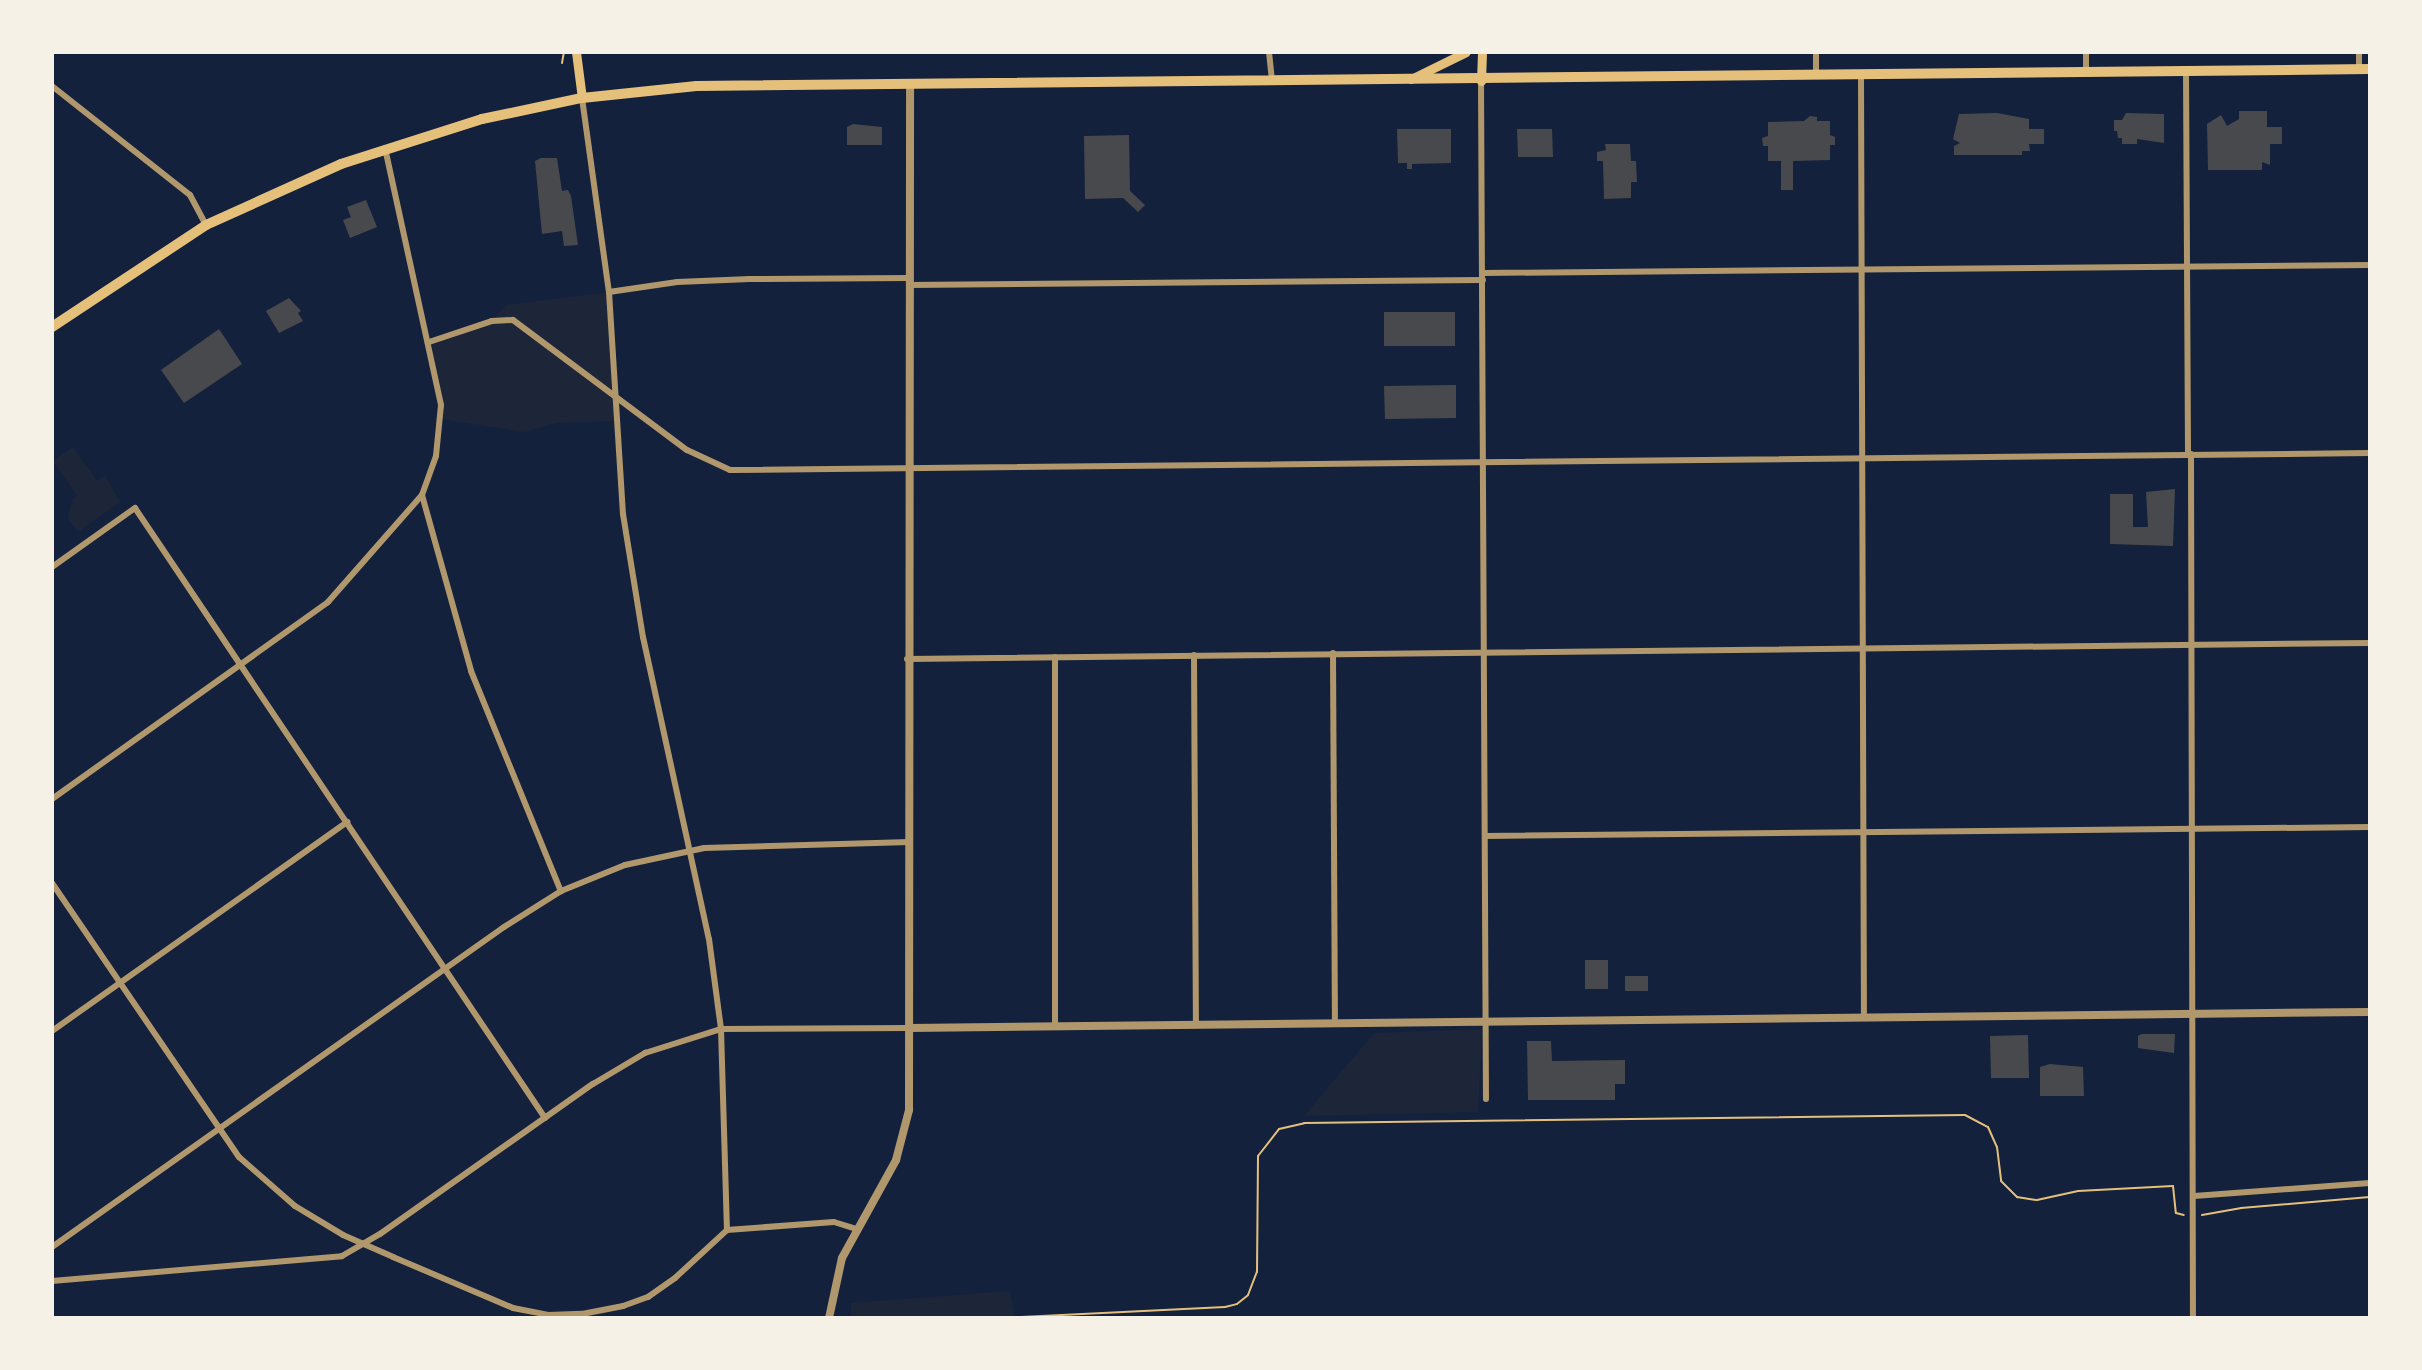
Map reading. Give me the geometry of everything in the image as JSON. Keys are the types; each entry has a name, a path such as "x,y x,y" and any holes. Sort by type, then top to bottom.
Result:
{"main road":[{"path":"576,52 582,98"},
{"path":"1405,81 1466,52"},
{"path":"1481,81 1482,52"},
{"path":"52,327 206,225 385,148 482,119 582,98 696,86 1272,79 1481,81 2364,70"}],"street":[{"path":"1269,52 1272,79"},
{"path":"1816,52 1816,76"},
{"path":"2086,52 2086,72"},
{"path":"2359,52 2364,70"},
{"path":"2186,71 2193,644 2193,1318"},
{"path":"1861,76 1864,1017"},
{"path":"1481,81 1486,462 1486,1099"},
{"path":"829,1318 842,1258 896,1160 906,1132 910,842 907,659 910,84"},
{"path":"52,86 190,195 206,225"},
{"path":"582,98 609,292 628,545 643,637 692,849 709,939 721,1029 727,1230"},
{"path":"52,799 328,602 422,495 436,456 442,419 429,342 385,148"},
{"path":"609,292 677,282 750,279 909,282 1483,276 1862,268 2370,265"},
{"path":"429,342 492,321 513,320 687,450 730,470 2370,453"},
{"path":"422,495 471,671 561,891"},
{"path":"52,567 135,508 545,1118"},
{"path":"907,659 2370,643"},
{"path":"1333,653 1335,1023"},
{"path":"1194,655 1196,1024"},
{"path":"1055,657 1055,1025"},
{"path":"52,1031 347,822"},
{"path":"1485,836 2370,827"},
{"path":"52,1247 445,969 561,891 625,865 692,849 736,844 910,842"},
{"path":"52,883 218,1130 262,1180 295,1206 364,1244 513,1308 548,1315 582,1314 648,1297 675,1278 727,1230 834,1222 857,1229"},
{"path":"52,1281 317,1261 342,1256 645,1053 721,1029 2370,1012"},
{"path":"2194,1196 2370,1183"}],"path":[{"path":"562,63 564,52"},
{"path":"1001,1318 1237,1304 1248,1295 1257,1272 1258,1156 1279,1129 1304,1123 1965,1115 1988,1127 1997,1147 2001,1181 2017,1197 2037,1200 2091,1190 2173,1186 2176,1213 2186,1215"},
{"path":"2202,1215 2241,1208 2370,1197"}],"shaded area":[{"path":"609,292 616,421 556,423 524,432 442,419 429,342 492,321 506,305"},
{"path":"73,447 97,481 105,475 120,502 78,532 68,519 72,500 77,496 53,461"},
{"path":"1482,1029 1478,1112 1304,1116 1374,1033"},
{"path":"1010,1291 1015,1318 851,1318 851,1303"}],"building":[{"path":"2239,111 2267,111 2267,127 2282,127 2282,144 2270,144 2270,165 2262,162 2262,170 2208,170 2207,124 2221,115 2227,126 2239,119"},
{"path":"1997,113 2029,119 2029,129 2044,129 2044,144 2029,144 2030,151 2022,151 2022,155 1954,155 1954,146 1960,143 1953,139 1959,114"},
{"path":"2126,113 2164,114 2164,143 2137,139 2137,144 2122,144 2122,138 2118,138 2117,131 2114,131 2114,120 2122,120"},
{"path":"1810,116 1817,117 1817,121 1830,121 1830,135 1835,137 1835,145 1830,145 1830,160 1793,161 1793,190 1781,190 1781,161 1768,161 1768,146 1763,146 1762,138 1768,136 1768,122 1804,121"},
{"path":"853,124 882,127 882,145 847,145 847,127"},
{"path":"1397,129 1451,129 1451,163 1412,164 1412,169 1407,169 1407,163 1398,163"},
{"path":"1517,129 1552,129 1553,157 1518,157"},
{"path":"1129,135 1130,191 1145,205 1138,212 1123,198 1085,199 1084,136"},
{"path":"1605,144 1630,144 1631,161 1636,161 1637,182 1631,182 1631,198 1604,199 1603,161 1597,161 1597,152 1606,150"},
{"path":"557,158 562,191 568,190 571,196 578,245 564,246 562,231 542,234 535,161"},
{"path":"366,200 377,227 350,238 343,220 351,217 347,207"},
{"path":"289,298 301,311 298,313 303,321 279,333 266,311"},
{"path":"1384,312 1455,312 1455,346 1384,346"},
{"path":"219,329 242,364 184,403 161,370"},
{"path":"1456,385 1456,418 1385,419 1384,386"},
{"path":"2175,489 2173,546 2110,544 2110,494 2133,494 2133,527 2148,527 2146,492"},
{"path":"1585,960 1608,960 1608,989 1585,989"},
{"path":"1625,976 1648,976 1648,991 1625,991"},
{"path":"2175,1034 2174,1053 2138,1048 2138,1036"},
{"path":"2028,1035 2029,1078 1991,1078 1990,1036"},
{"path":"1527,1041 1551,1041 1552,1061 1625,1060 1625,1084 1615,1084 1615,1100 1528,1100"},
{"path":"2050,1064 2083,1067 2084,1096 2040,1096 2040,1067"}]}
